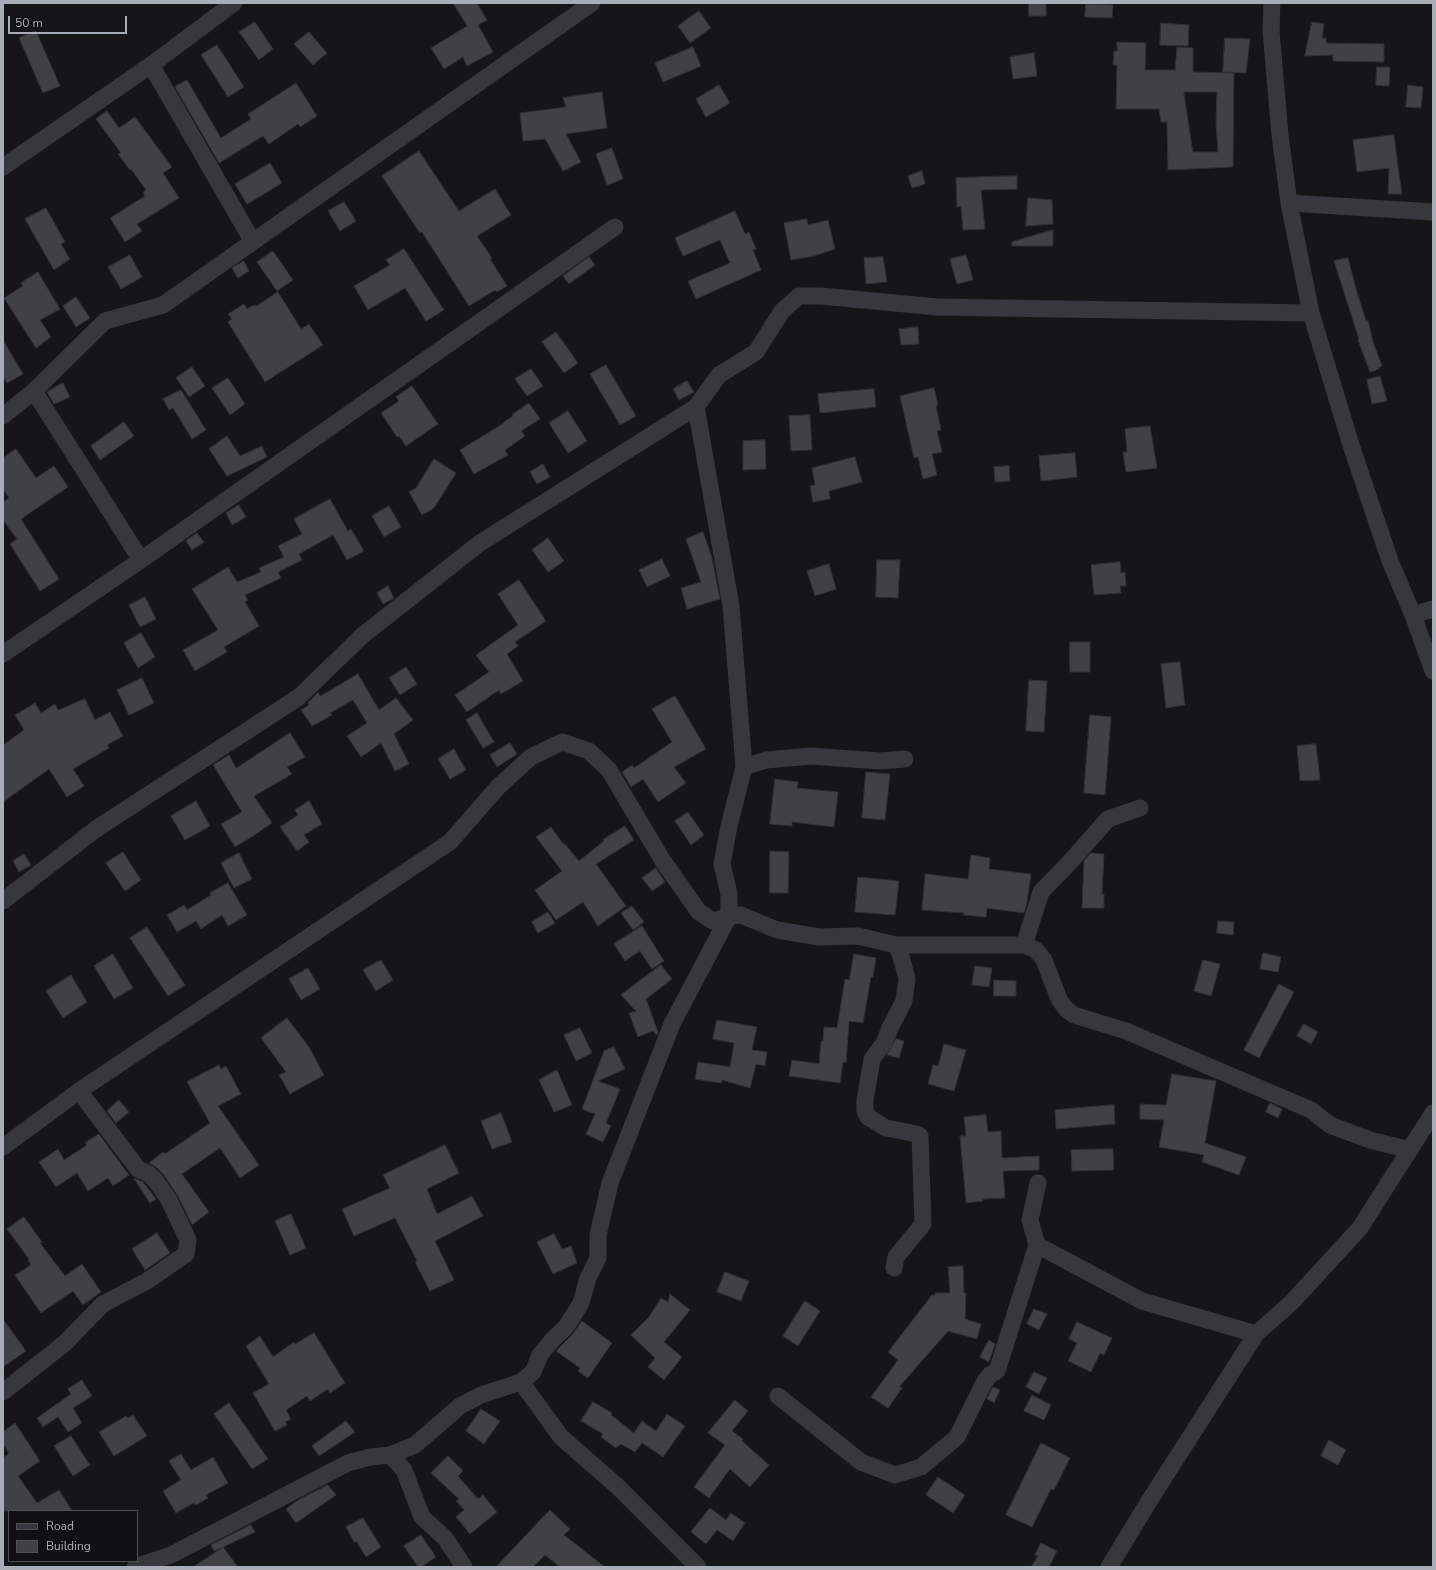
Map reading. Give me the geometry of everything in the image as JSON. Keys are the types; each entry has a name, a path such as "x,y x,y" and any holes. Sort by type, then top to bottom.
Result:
{"street":[{"path":"3,167 151,65 234,3"},
{"path":"3,416 34,391 106,321 163,305 592,3"},
{"path":"1272,3 1271,31 1280,135 1290,203 1311,313 1351,445 1390,561 1413,615 1433,671"},
{"path":"151,65 253,242"},
{"path":"1290,203 1433,212"},
{"path":"3,654 141,560 615,227"},
{"path":"3,901 96,829 299,697 363,635 480,543 696,407 719,374 756,352 782,311 798,296 821,296 937,306 1311,313"},
{"path":"34,391 141,560"},
{"path":"135,1567 171,1555 348,1462 370,1457 390,1455 415,1445 460,1406 481,1395 521,1382 533,1372 540,1355 553,1339 566,1327 581,1303 588,1278 598,1258 598,1235 610,1183 672,1024 729,916 729,894 722,864 729,826 744,766 731,606 696,407"},
{"path":"1413,615 1433,609"},
{"path":"3,1147 79,1091 450,842 498,787 531,757 562,742 589,751 609,770 663,861 699,912 713,921 729,916 741,915 777,930 818,937 858,936 896,945 1024,945 1036,950 1044,960 1059,999 1066,1009 1074,1016 1126,1030 1311,1110 1330,1125 1370,1140 1410,1150"},
{"path":"744,766 766,760 811,756 880,761 905,759"},
{"path":"1024,945 1041,892 1108,819 1140,808"},
{"path":"894,1268 896,1257 923,1224 920,1136 917,1134 886,1128 868,1118 865,1111 865,1100 872,1059 884,1043 904,1001 907,979 901,956 896,945"},
{"path":"3,1392 65,1343 103,1304 147,1281 186,1254 188,1240 165,1194 149,1174 138,1169 79,1091"},
{"path":"1109,1567 1151,1498 1256,1334 1292,1302 1360,1228 1433,1113"},
{"path":"778,1396 861,1462 895,1475 921,1467 957,1437 985,1381 990,1375 997,1371 1036,1245 1030,1220 1038,1183"},
{"path":"1036,1245 1142,1301 1256,1334"},
{"path":"521,1382 561,1437 617,1486 698,1567"},
{"path":"390,1455 404,1470 422,1517 445,1538 464,1567"}],"building":[{"path":"453,3 477,3 487,20 478,25 493,52 467,66 463,57 444,69 431,48 467,26"},
{"path":"1029,3 1046,3 1046,16 1029,16"},
{"path":"1086,4 1113,5 1112,18 1085,17"},
{"path":"699,11 711,28 690,43 678,26"},
{"path":"255,22 273,49 259,60 239,32"},
{"path":"1312,22 1324,24 1322,38 1326,38 1326,43 1384,44 1384,62 1333,61 1333,55 1305,56"},
{"path":"1161,23 1189,25 1188,46 1160,45"},
{"path":"36,31 60,86 43,93 19,38"},
{"path":"309,32 327,53 313,65 294,44"},
{"path":"1225,38 1250,39 1246,73 1223,72"},
{"path":"1117,42 1146,43 1145,70 1175,70 1177,47 1193,48 1193,72 1234,73 1233,167 1168,170 1167,122 1161,122 1159,109 1116,109 1117,65 1113,65 1114,51 1117,51","holes":["1184,92 1217,92 1216,123 1218,152 1193,152"]},
{"path":"217,45 244,87 228,97 201,55"},
{"path":"693,47 701,66 663,82 655,63"},
{"path":"1034,53 1037,76 1013,79 1010,57"},
{"path":"1377,67 1390,67 1389,86 1376,85"},
{"path":"187,80 221,138 251,119 248,114 296,83 317,116 300,127 298,124 269,144 263,136 219,163 175,87"},
{"path":"719,85 730,103 706,117 696,99"},
{"path":"1408,85 1423,87 1421,108 1406,107"},
{"path":"602,92 607,128 566,134 581,162 563,171 545,139 523,141 520,113 566,107 563,98"},
{"path":"107,111 119,128 135,117 172,167 163,173 179,198 137,224 142,231 125,242 110,218 145,196 143,192 146,190 118,154 121,153 96,119"},
{"path":"1394,135 1402,194 1388,194 1389,168 1357,172 1353,140"},
{"path":"612,148 623,179 607,185 596,154"},
{"path":"419,151 459,211 495,189 511,215 477,236 492,258 490,259 507,286 497,292 495,290 469,306 422,232 420,233 382,176"},
{"path":"270,163 282,183 247,204 235,184"},
{"path":"922,171 925,184 912,188 908,176"},
{"path":"1017,176 1017,189 981,190 985,229 963,230 961,206 957,207 956,178"},
{"path":"1028,198 1052,200 1053,224 1026,226"},
{"path":"344,202 356,221 340,231 328,211"},
{"path":"46,208 65,242 61,244 70,259 54,270 25,219"},
{"path":"735,211 745,234 749,232 756,249 753,250 761,270 696,299 688,281 730,263 720,240 683,256 675,238"},
{"path":"807,219 808,225 828,220 835,249 814,256 791,260 784,223"},
{"path":"1053,230 1053,246 1012,246 1012,242"},
{"path":"404,249 444,310 426,321 405,288 368,310 354,286 390,265 386,260"},
{"path":"273,251 293,280 277,291 257,262"},
{"path":"130,255 142,277 121,289 108,267"},
{"path":"966,255 973,280 957,284 950,259"},
{"path":"589,257 595,265 569,284 563,276"},
{"path":"883,257 887,282 866,284 864,258"},
{"path":"1348,258 1366,321 1368,320 1373,342 1382,366 1378,368 1379,369 1370,372 1358,340 1359,339 1334,261"},
{"path":"244,261 249,271 238,278 232,268"},
{"path":"38,272 60,309 40,320 51,337 36,348 4,298 23,286 21,283"},
{"path":"278,292 301,329 309,324 323,345 265,382 228,322 232,319 228,314 244,304 247,309 254,305 256,306"},
{"path":"76,297 90,318 76,327 63,306"},
{"path":"918,327 919,344 901,345 899,329"},
{"path":"556,332 578,363 564,373 542,342"},
{"path":"3,340 23,374 7,383 3,376"},
{"path":"606,365 636,416 620,425 590,374"},
{"path":"192,367 205,386 189,397 176,378"},
{"path":"531,369 543,386 527,396 515,379"},
{"path":"1380,376 1387,401 1372,404 1367,380"},
{"path":"228,378 245,404 230,415 212,388"},
{"path":"687,381 694,392 679,400 673,389"},
{"path":"63,383 70,397 54,404 47,392"},
{"path":"412,386 438,424 406,446 399,436 397,437 381,413 399,401 396,397"},
{"path":"934,388 941,430 937,431 942,452 932,454 937,475 923,479 918,457 914,458 900,396"},
{"path":"874,389 876,407 820,413 818,394"},
{"path":"181,390 206,430 192,439 173,408 169,410 163,399"},
{"path":"529,403 540,419 521,431 525,436 505,450 508,455 474,474 460,450 504,423 513,416 512,415"},
{"path":"568,411 587,441 568,453 549,423"},
{"path":"810,415 812,450 791,451 789,416"},
{"path":"124,422 134,436 100,460 91,446"},
{"path":"1150,426 1157,468 1126,472 1123,452 1127,452 1125,429"},
{"path":"227,436 240,456 262,446 267,457 227,476 209,449"},
{"path":"765,440 766,469 743,470 743,441"},
{"path":"16,449 36,478 54,466 68,487 21,519 59,579 40,591 10,544 17,539 3,520 3,502 9,498 3,489 3,458"},
{"path":"1075,453 1077,477 1041,481 1039,456"},
{"path":"855,457 862,482 829,491 830,499 813,502 810,486 815,485 812,468"},
{"path":"434,459 456,473 434,508 422,515 409,492 416,488"},
{"path":"543,464 550,477 537,484 530,472"},
{"path":"1009,466 1010,481 995,482 994,467"},
{"path":"330,499 348,531 351,529 364,551 347,560 333,535 299,554 302,560 278,572 281,578 245,595 248,600 245,602 259,626 224,647 227,652 195,671 183,650 218,630 192,589 228,567 237,582 261,572 259,568 284,557 278,546 302,534 294,519"},
{"path":"239,505 246,517 232,525 226,513"},
{"path":"389,506 401,527 384,537 372,516"},
{"path":"703,532 712,558 720,599 687,609 681,588 701,582 686,539"},
{"path":"197,533 204,542 192,550 186,541"},
{"path":"548,538 564,561 548,572 532,550"},
{"path":"662,559 670,576 647,587 639,570"},
{"path":"877,560 900,560 898,598 876,597"},
{"path":"1120,562 1121,573 1125,572 1126,586 1120,586 1121,593 1094,595 1091,565"},
{"path":"829,564 836,589 815,596 807,571"},
{"path":"519,580 546,621 515,642 518,646 507,654 523,681 501,694 499,690 467,712 455,695 489,672 476,655 518,625 498,594"},
{"path":"388,586 394,598 383,604 377,593"},
{"path":"145,597 156,619 140,627 129,605"},
{"path":"141,633 155,657 138,668 124,643"},
{"path":"1070,642 1090,642 1090,672 1070,672"},
{"path":"1180,662 1185,705 1166,708 1161,664"},
{"path":"406,667 417,684 400,695 389,678"},
{"path":"358,674 379,710 396,698 413,720 394,734 409,764 395,771 381,743 361,757 347,736 367,723 353,700 330,713 332,715 312,726 301,710 309,705 308,703 318,692 320,696"},
{"path":"142,678 154,703 129,715 117,690"},
{"path":"1029,680 1047,681 1044,732 1026,731"},
{"path":"675,696 706,749 674,767 686,783 658,802 643,779 631,787 622,772 632,765 634,768 672,742 652,709"},
{"path":"85,699 95,720 110,712 123,736 107,745 109,748 73,769 84,786 67,797 49,769 3,802 3,745 24,730 15,715 35,703 41,713 55,704 58,710"},
{"path":"477,713 494,742 483,748 466,720"},
{"path":"1090,715 1111,717 1105,795 1084,793"},
{"path":"290,733 305,757 287,767 292,774 254,796 272,823 235,847 221,824 242,812 213,765 229,755 236,768"},
{"path":"510,743 517,754 497,767 490,755"},
{"path":"1316,744 1320,780 1300,781 1297,746"},
{"path":"454,749 466,770 450,779 438,759"},
{"path":"866,772 890,774 885,820 862,818"},
{"path":"775,779 798,782 797,788 838,792 834,827 792,822 792,826 770,824"},
{"path":"196,801 210,826 185,840 171,816"},
{"path":"309,801 322,824 304,835 309,842 297,851 280,827 298,815 295,810"},
{"path":"688,812 704,835 691,845 675,821"},
{"path":"625,826 634,840 596,864 626,906 598,926 583,902 556,920 535,890 562,871 536,837 551,827 564,845 565,844 579,861 604,841 603,840"},
{"path":"770,851 789,852 788,893 770,893"},
{"path":"123,852 141,880 125,891 106,863"},
{"path":"239,853 252,879 234,888 221,863"},
{"path":"1091,853 1104,854 1102,894 1104,894 1104,908 1082,908 1084,861"},
{"path":"24,854 31,865 19,872 13,861"},
{"path":"971,855 990,858 989,869 1031,874 1024,913 987,908 986,917 963,915 964,913 922,910 925,874 968,879"},
{"path":"656,868 665,882 652,891 642,878"},
{"path":"858,877 899,881 895,915 855,912"},
{"path":"228,883 247,915 228,926 222,915 201,929 196,921 177,932 167,915 184,905 187,910 211,895 210,893"},
{"path":"632,906 644,922 633,930 621,913"},
{"path":"548,912 555,923 538,933 532,922"},
{"path":"1218,921 1234,922 1233,935 1217,933"},
{"path":"642,926 664,961 652,969 640,951 625,961 614,944"},
{"path":"147,927 185,985 168,996 130,938"},
{"path":"1263,953 1281,957 1278,972 1260,969"},
{"path":"113,954 133,988 114,999 94,966"},
{"path":"854,954 876,958 863,1023 849,1021 846,1063 843,1062 840,1083 789,1076 792,1060 819,1064 824,1027 837,1028 845,979 849,980"},
{"path":"381,960 393,980 376,991 363,970"},
{"path":"1203,960 1220,964 1211,996 1194,991"},
{"path":"661,965 672,979 646,999 658,1032 657,1035 653,1031 638,1037 629,1013 636,1011 621,995"},
{"path":"975,966 992,968 989,987 972,985"},
{"path":"308,968 320,989 301,1000 289,979"},
{"path":"71,975 87,1002 63,1018 46,991"},
{"path":"994,980 1016,981 1016,996 994,996"},
{"path":"1279,984 1294,992 1259,1058 1244,1050"},
{"path":"287,1018 309,1047 324,1075 290,1094 279,1075 286,1072 261,1038"},
{"path":"717,1020 757,1027 752,1050 767,1052 765,1066 756,1064 750,1088 722,1080 721,1083 695,1079 698,1062 730,1067 734,1043 713,1039"},
{"path":"1304,1024 1318,1032 1311,1044 1297,1036"},
{"path":"580,1028 592,1053 576,1061 564,1035"},
{"path":"896,1039 904,1041 899,1058 887,1055"},
{"path":"944,1044 966,1050 954,1091 928,1084 933,1065 938,1066"},
{"path":"614,1047 625,1069 598,1081 620,1089 606,1123 611,1126 603,1142 586,1134 595,1114 582,1109 604,1051"},
{"path":"219,1065 221,1069 226,1066 241,1094 218,1106 259,1165 240,1178 220,1148 182,1174 209,1212 192,1225 178,1196 164,1175 156,1167 149,1163 163,1152 165,1154 210,1123 187,1082"},
{"path":"557,1070 572,1105 554,1112 539,1080"},
{"path":"1172,1074 1216,1081 1205,1143 1246,1157 1239,1175 1202,1162 1204,1155 1159,1147 1164,1120 1140,1119 1140,1104 1166,1105"},
{"path":"119,1100 129,1112 116,1123 107,1111"},
{"path":"1270,1103 1282,1109 1278,1118 1266,1112"},
{"path":"1114,1105 1115,1124 1056,1129 1055,1110"},
{"path":"501,1113 512,1142 492,1149 481,1121"},
{"path":"986,1115 988,1132 1001,1131 1002,1158 1039,1156 1039,1170 1003,1171 1005,1198 983,1199 983,1201 966,1203 960,1136 966,1136 964,1117"},
{"path":"99,1134 129,1175 113,1186 108,1178 88,1191 77,1173 56,1187 39,1162 58,1149 64,1160 87,1145 85,1143"},
{"path":"445,1145 459,1173 427,1189 437,1214 472,1196 483,1216 435,1241 454,1280 430,1291 415,1262 417,1261 395,1218 354,1236 342,1209 390,1188 383,1175"},
{"path":"1113,1149 1114,1170 1072,1171 1071,1150"},
{"path":"134,1178 143,1182 156,1199 150,1203"},
{"path":"291,1214 306,1248 290,1255 275,1221"},
{"path":"24,1217 42,1242 40,1243 65,1276 82,1264 101,1292 83,1305 73,1291 41,1313 15,1275 31,1265 28,1260 29,1259 7,1229"},
{"path":"157,1233 170,1253 145,1270 132,1249"},
{"path":"554,1234 562,1249 571,1246 577,1263 553,1274 537,1242"},
{"path":"963,1266 964,1293 966,1293 965,1319 981,1324 977,1339 948,1331 899,1387 902,1388 888,1408 871,1397 898,1360 888,1352 932,1295 935,1295 935,1293 950,1293 948,1267"},
{"path":"725,1272 749,1281 741,1301 717,1292"},
{"path":"670,1294 690,1310 664,1342 682,1357 664,1380 648,1367 655,1358 631,1335 649,1317 661,1298 668,1302"},
{"path":"805,1301 820,1311 798,1346 783,1336"},
{"path":"1034,1309 1047,1314 1039,1330 1027,1324"},
{"path":"3,1319 26,1351 3,1367"},
{"path":"582,1321 612,1343 588,1378 578,1371 580,1368 556,1351 573,1334"},
{"path":"1077,1322 1112,1338 1104,1355 1100,1353 1091,1372 1068,1361 1077,1343 1069,1339"},
{"path":"314,1333 345,1383 330,1393 328,1389 310,1401 307,1396 286,1410 291,1419 285,1422 287,1425 275,1431 253,1393 269,1384 246,1346 260,1336 273,1357 294,1342 295,1344"},
{"path":"989,1340 995,1344 989,1362 980,1357"},
{"path":"1034,1372 1047,1378 1039,1394 1026,1387"},
{"path":"82,1380 92,1396 73,1408 82,1423 68,1432 58,1417 43,1427 37,1418 71,1394 68,1389"},
{"path":"993,1387 1000,1390 994,1403 987,1399"},
{"path":"1032,1395 1051,1405 1044,1420 1024,1411"},
{"path":"735,1400 748,1411 732,1431 743,1439 742,1441 769,1465 750,1487 730,1469 709,1498 694,1487 725,1445 708,1433"},
{"path":"593,1402 612,1413 611,1415 634,1433 642,1421 656,1431 667,1414 685,1426 663,1457 642,1443 635,1452 621,1444 616,1448 601,1437 603,1434 581,1421"},
{"path":"229,1403 268,1459 252,1469 214,1414"},
{"path":"481,1409 500,1421 484,1444 466,1431"},
{"path":"133,1415 147,1436 114,1456 99,1432 126,1416 128,1418"},
{"path":"346,1421 355,1432 319,1456 312,1446"},
{"path":"15,1423 40,1461 18,1476 37,1503 59,1490 71,1510 3,1511 3,1458 9,1453 3,1444 3,1432"},
{"path":"71,1436 90,1465 73,1476 54,1446"},
{"path":"1329,1440 1346,1450 1338,1465 1321,1456"},
{"path":"1041,1443 1070,1458 1054,1490 1051,1489 1032,1527 1006,1515"},
{"path":"181,1454 191,1470 213,1457 228,1483 206,1495 208,1498 196,1505 194,1503 176,1513 163,1491 181,1480 169,1461"},
{"path":"448,1456 463,1471 458,1476 478,1499 483,1495 497,1512 470,1534 456,1517 464,1510 456,1501 459,1499 431,1473"},
{"path":"938,1477 965,1495 953,1513 926,1495"},
{"path":"328,1485 336,1495 296,1523 286,1509 298,1500"},
{"path":"710,1508 726,1520 731,1513 745,1523 733,1541 717,1530 706,1544 691,1532"},
{"path":"550,1510 570,1529 564,1535 605,1567 560,1567 545,1555 533,1567 496,1567"},
{"path":"363,1518 381,1547 366,1557 357,1542 354,1542 346,1527"},
{"path":"251,1525 255,1532 223,1547 238,1567 193,1567 222,1548 214,1551 211,1545"},
{"path":"421,1535 436,1557 421,1567 418,1567 404,1546"},
{"path":"1041,1543 1057,1551 1049,1567 1031,1567 1038,1556 1035,1555"}]}
